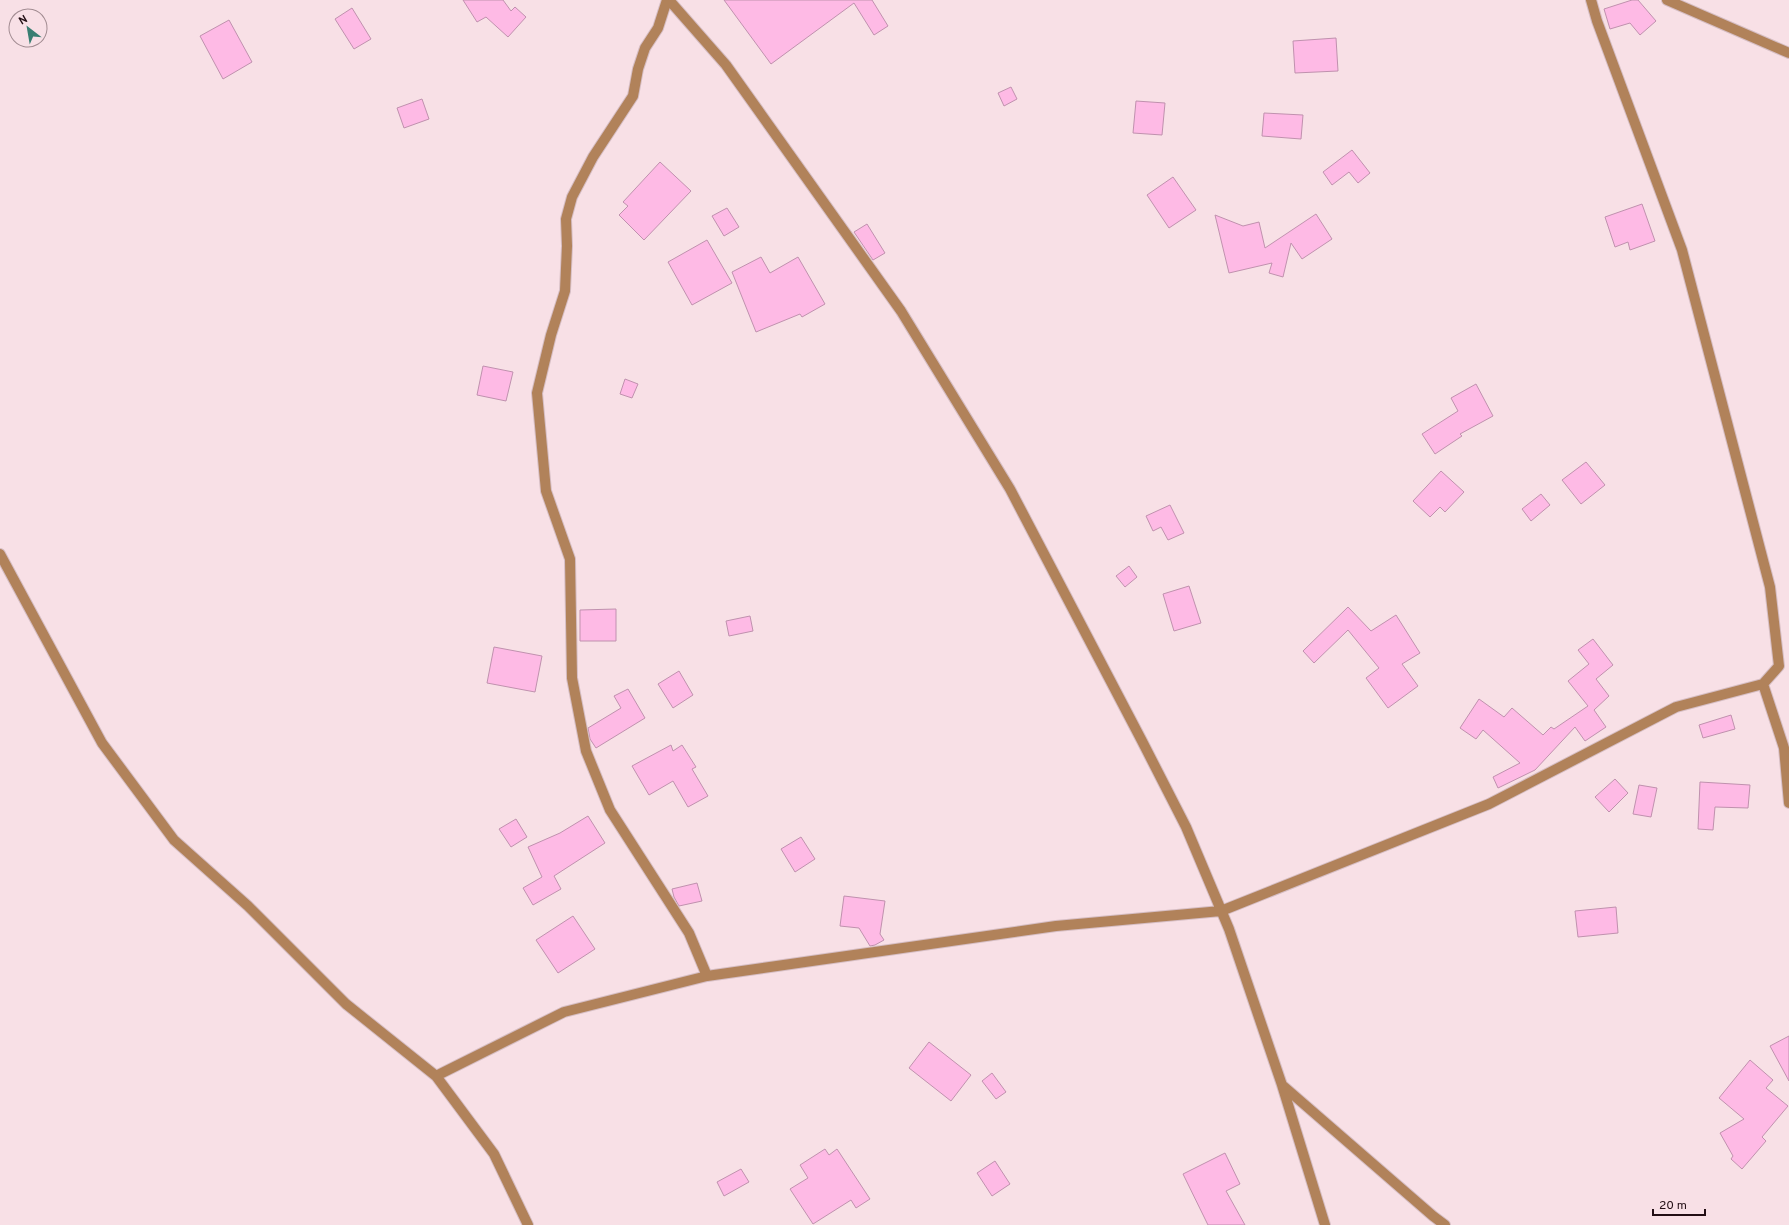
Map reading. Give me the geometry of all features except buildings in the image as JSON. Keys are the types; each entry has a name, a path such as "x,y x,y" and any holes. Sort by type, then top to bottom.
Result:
{"street":[{"path":"707,976 689,933 610,810 586,751 572,678 570,559 546,491 537,393 550,335 565,291 568,246 566,219 572,197 594,157 633,96 638,69 645,48 658,28 668,0 726,65 901,311 1010,489 1186,827 1229,929 1282,1085 1325,1225"},
{"path":"436,1076 564,1012 707,976 1056,926 1221,911 1489,804 1676,707 1763,684 1779,666 1770,587 1682,250 1597,21 1591,0"},
{"path":"1667,0 1789,53"},
{"path":"0,554 102,743 174,840 248,906 346,1004 436,1076 494,1154 528,1225"},
{"path":"1763,684 1784,748 1789,803"},
{"path":"1282,1085 1352,1147 1445,1225"}]}
